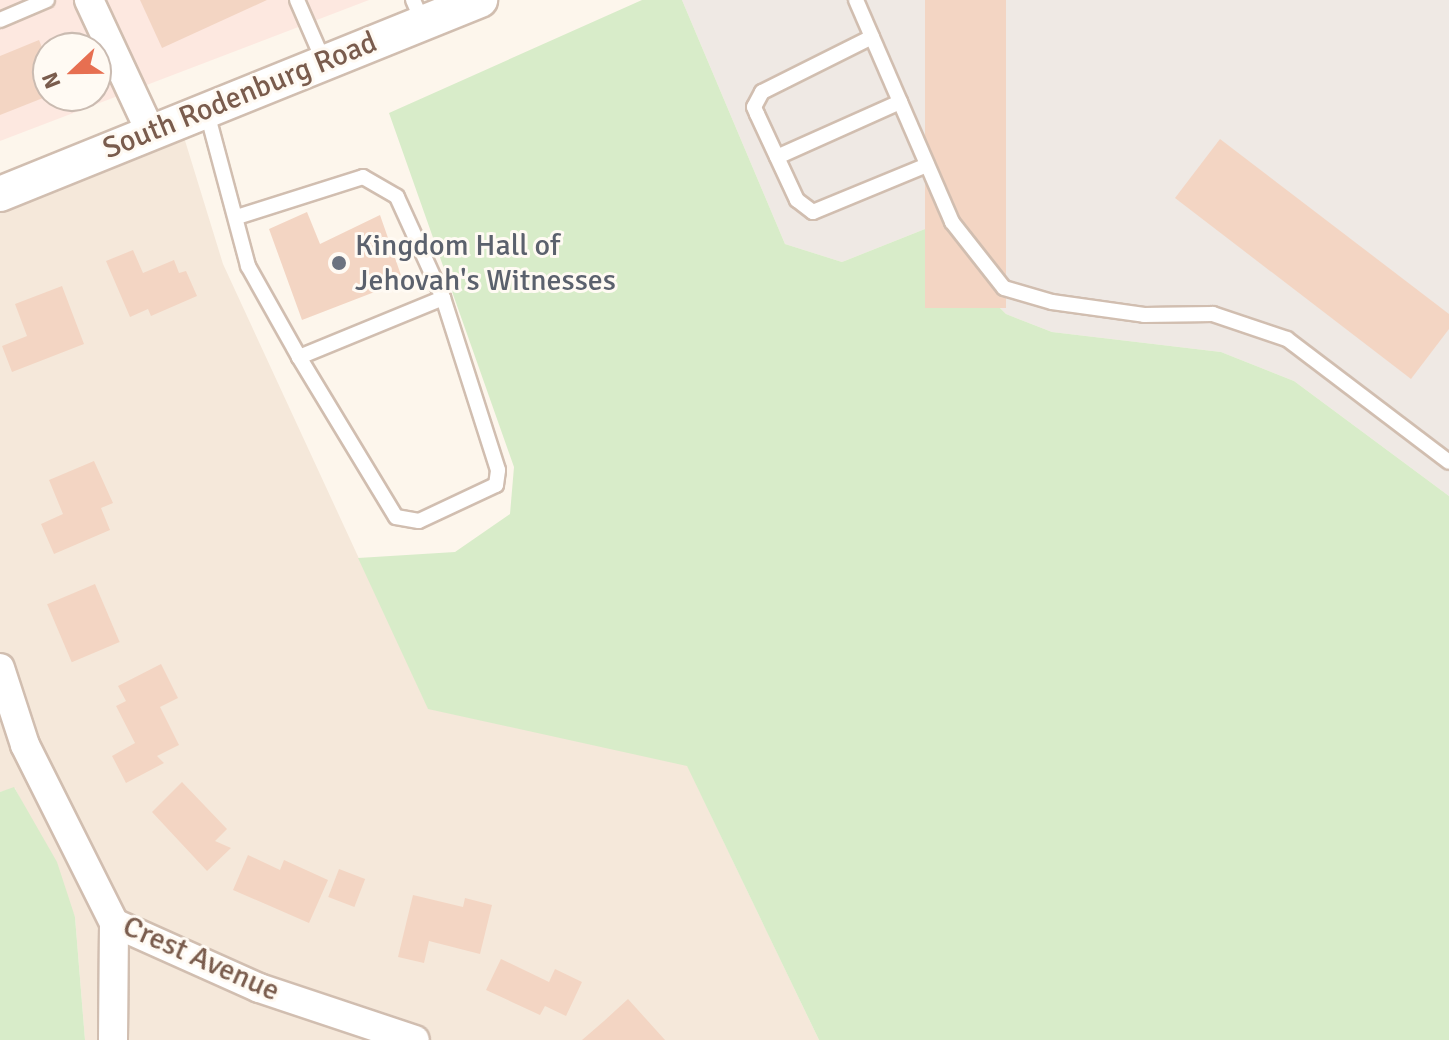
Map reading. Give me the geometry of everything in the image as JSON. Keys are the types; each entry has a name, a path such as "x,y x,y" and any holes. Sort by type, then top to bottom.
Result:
{"street":[{"path":"89,0 150,131"},
{"name":"South Rodenburg Road","path":"0,194 324,62 418,11 480,0"},
{"name":"Crest Avenue","path":"0,668 25,745 114,923 259,988 415,1040"},
{"path":"113,1040 114,923"}],"lane":[{"path":"0,20 47,0"},
{"path":"297,0 324,62"},
{"path":"856,0 952,222 1004,288 1052,302 1144,315 1213,314 1287,339 1449,462"},
{"path":"872,37 756,99 754,107 797,200 813,212 927,165"},
{"path":"777,157 900,102"},
{"path":"206,109 248,266 396,517 419,521 496,485 498,470 443,298 397,197 363,177 237,217"},
{"path":"299,357 443,298"}],"shaded area":[{"path":"0,0 369,0 112,98 112,32 32,32 32,112 76,112 0,141"},
{"path":"682,0 1449,0 1449,496 1294,381 1221,352 1052,332 1006,314 966,274 935,225 842,262 785,244"},
{"path":"183,134 223,264 428,708 687,765 819,1040 85,1040 75,917 15,788 0,792 0,212"}],"green space":[{"path":"642,0 682,0 785,244 842,262 935,225 966,274 1006,314 1052,332 1221,352 1294,381 1449,496 1449,1040 819,1040 687,766 428,709 358,558 455,552 510,514 514,467 389,113"},
{"path":"14,787 57,862 75,917 85,1040 0,1040 0,792"}],"building":[{"path":"140,0 267,0 162,48"},
{"path":"925,0 1006,0 1006,308 925,308"},
{"path":"32,43 32,102 0,115 0,56"},
{"path":"1220,139 1449,314 1449,329 1411,379 1175,198"},
{"name":"Kingdom Hall of Jehovah's Witnesses","path":"307,212 320,244 380,215 403,281 302,320 269,229"},
{"path":"133,250 143,273 174,260 179,273 186,271 197,296 151,316 148,309 130,317 106,261"},
{"path":"62,286 84,344 12,372 2,346 27,336 15,304"},
{"path":"94,461 113,503 101,508 110,530 54,554 41,524 63,514 49,480"},
{"path":"95,584 120,642 72,662 47,604"},
{"path":"161,664 178,698 160,707 179,745 157,756 164,763 126,783 112,756 135,743 116,706 126,701 118,686"},
{"path":"182,782 227,829 215,841 231,848 207,871 152,812"},
{"path":"248,855 280,870 284,860 328,880 309,923 233,890"},
{"path":"339,869 365,879 354,907 328,897"},
{"path":"413,895 463,907 465,898 492,905 480,954 429,941 424,963 398,957"},
{"path":"501,959 549,982 555,969 582,982 566,1016 545,1006 540,1015 486,990"},
{"path":"628,999 665,1040 582,1040 604,1021"}],"place":[{"name":"Kingdom Hall of Jehovah's Witnesses","path":"339,263"}]}
